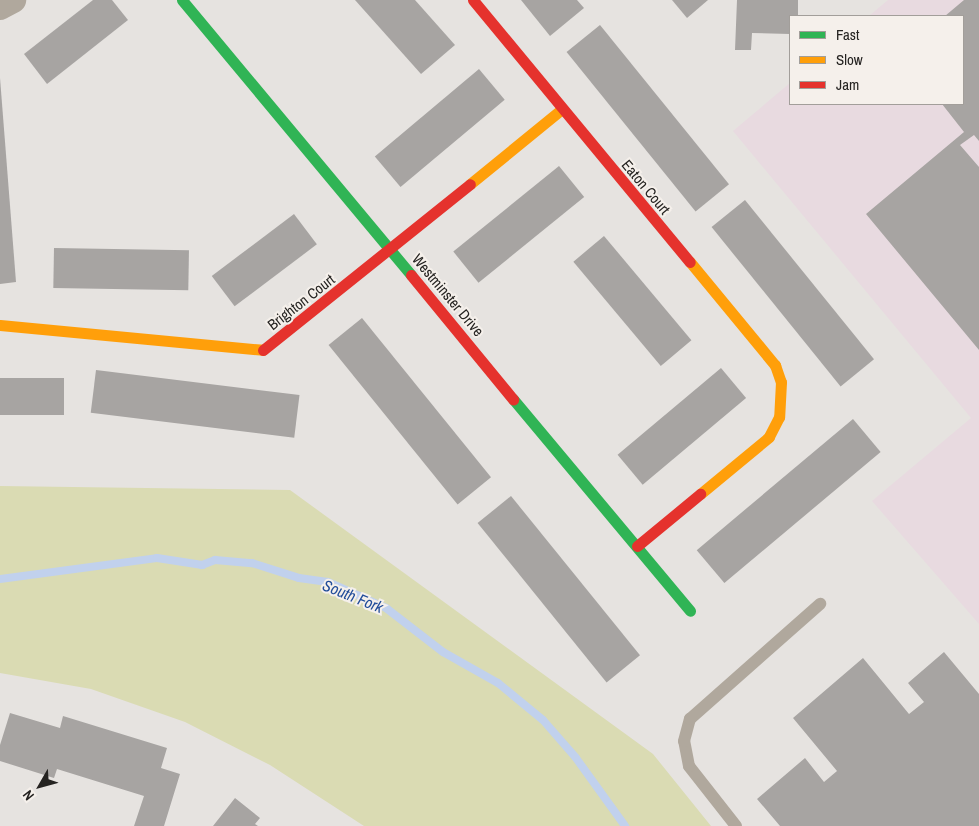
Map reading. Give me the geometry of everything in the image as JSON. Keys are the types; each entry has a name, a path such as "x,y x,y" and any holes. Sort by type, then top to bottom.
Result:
{"street":[{"path":"0,6 13,0"},
{"name":"Westminster Drive","path":"182,0 690,611"},
{"name":"Eaton Court","path":"473,0 776,365 783,399 780,417 769,437 637,546"},
{"name":"Brighton Court","path":"0,325 264,350 391,250 562,109"}],"lane":[{"path":"736,826 689,766 684,741 690,719 820,604"}],"shaded area":[{"path":"888,0 979,0 979,624 872,501 971,418 733,131 789,84 789,105 964,105 964,15 870,15"}],"green space":[{"path":"0,486 290,490 653,754 711,826 364,826 270,765 185,722 91,689 0,673"}],"building":[{"path":"93,0 112,0 128,20 47,84 24,54"},
{"path":"355,0 415,0 455,45 421,74"},
{"path":"521,0 577,0 584,8 550,36"},
{"path":"672,0 708,0 687,18"},
{"path":"737,0 798,0 798,15 789,15 789,34 752,33 751,50 735,50"},
{"path":"964,0 979,0 979,141 974,135 960,145 979,167 979,350 866,214 964,132 943,105 964,105 964,15 946,15"},
{"path":"600,25 729,184 696,211 567,52"},
{"path":"479,69 505,100 401,187 375,156"},
{"path":"0,78 16,282 0,284"},
{"path":"559,166 584,197 478,283 453,252"},
{"path":"745,200 874,359 841,386 712,227"},
{"path":"294,214 317,244 235,306 212,276"},
{"path":"604,236 691,340 661,366 573,262"},
{"path":"54,248 189,250 188,290 53,288"},
{"path":"362,318 491,477 458,504 329,345"},
{"path":"721,368 746,398 643,485 618,455"},
{"path":"96,370 299,395 294,438 91,413"},
{"path":"0,378 64,378 64,415 0,415"},
{"path":"853,419 881,452 724,583 697,550"},
{"path":"511,496 640,655 607,682 478,523"},
{"path":"944,652 979,694 979,826 780,826 757,799 805,758 824,782 837,771 793,718 863,658 909,714 924,702 908,683"},
{"path":"10,713 60,728 63,716 167,748 161,768 180,774 164,826 134,826 144,796 57,769 54,778 0,761 0,745"},
{"path":"235,798 260,818 255,824 258,826 213,826"}],"waterway":[{"name":"South Fork","path":"0,579 157,558 202,565 215,560 252,563 299,578 328,582 386,608 443,652 498,683 543,720 576,758 625,826"}],"traffic: fast":[{"path":"182,0 411,275"},
{"path":"513,399 690,611"}],"traffic: slow":[{"path":"470,184 562,109"},
{"path":"690,262 775,365 781,382 779,417 769,437 700,494"},
{"path":"0,325 263,350"}],"traffic: jam":[{"path":"473,0 690,262"},
{"path":"263,350 470,184"},
{"path":"411,275 513,399"},
{"path":"637,546 700,494"}]}
